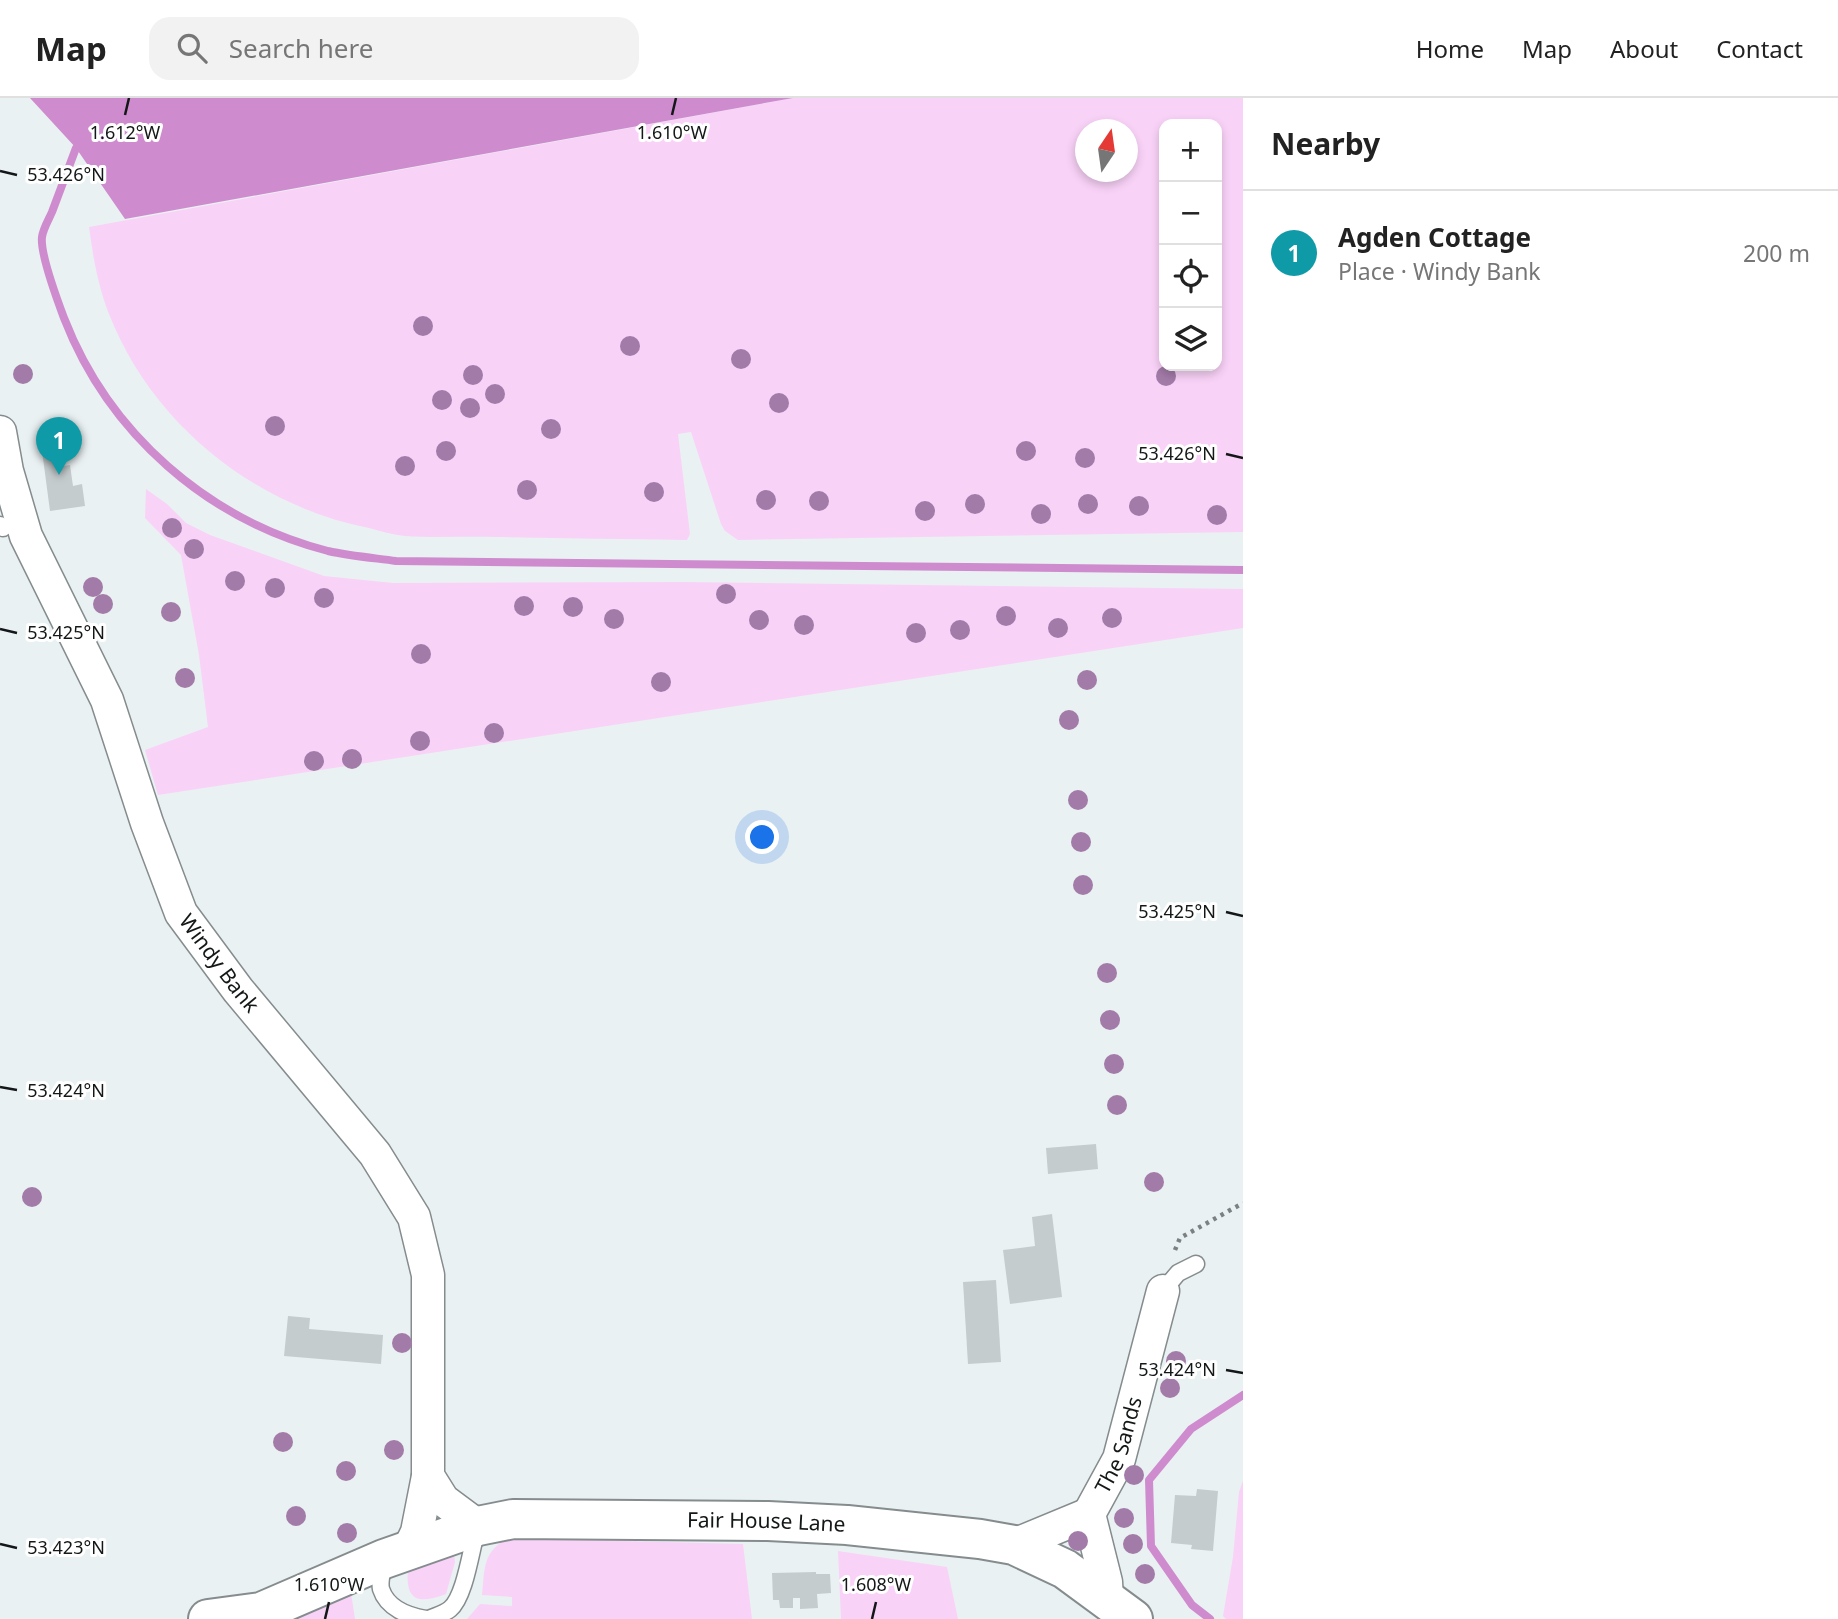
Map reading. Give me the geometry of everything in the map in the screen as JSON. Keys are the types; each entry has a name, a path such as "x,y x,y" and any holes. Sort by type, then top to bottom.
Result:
{"street":[{"name":"Windy Bank","path":"0,432 7,471 26,536 107,700 147,823 181,914 238,990 375,1154 414,1217 428,1275 428,1476 417,1532 396,1555"},
{"name":"The Sands","path":"1014,1545 1089,1514 1119,1459 1163,1291"},
{"path":"428,1476 443,1500 478,1527"},
{"name":"The Sands","path":"1089,1514 1106,1582 1120,1610"},
{"name":"Fair House Lane","path":"208,1619 261,1612 396,1555 478,1527 513,1519 768,1521 930,1532 1014,1545 1065,1569 1120,1610"}],"lane":[{"path":"1163,1291 1178,1273 1196,1264"},
{"path":"396,1555 380,1587 388,1601 406,1613 427,1619 451,1608 464,1587 468,1559 478,1527"}],"path":[{"path":"1163,1291 1180,1238 1243,1203"}],"shaded area":[{"path":"30,98 793,98 125,219 76,148"},
{"path":"793,98 1243,98 1243,532 738,540 725,531 721,524 691,432 678,434 690,534 687,540 428,537 387,533 327,517 286,501 248,480 212,454 180,424 152,391 128,354 109,314 96,271 89,227"},
{"path":"146,489 167,504 186,523 210,535 324,576 393,583 683,582 1243,589 1243,628 158,795 145,750 208,727 199,655 181,555 145,518"},
{"path":"1243,1481 1243,1619 1226,1619 1223,1616 1233,1557 1239,1492"},
{"path":"508,1538 743,1544 752,1619 467,1619 480,1604 512,1606 512,1597 482,1595 489,1555"},
{"path":"838,1551 947,1567 958,1619 841,1619"},
{"path":"454,1554 455,1562 446,1594 428,1599 416,1598 409,1588 408,1569"},
{"path":"351,1593 355,1619 280,1619"}],"building":[{"path":"54,441 58,467 70,465 73,486 82,484 85,506 50,511 41,443"},
{"path":"1096,1144 1098,1169 1048,1174 1046,1148"},
{"path":"1052,1214 1062,1297 1010,1304 1003,1250 1035,1246 1032,1217"},
{"path":"996,1280 1001,1362 968,1364 963,1282"},
{"path":"288,1316 310,1318 309,1329 383,1335 381,1364 284,1356"},
{"path":"1197,1489 1218,1491 1213,1551 1191,1549 1192,1545 1171,1543 1175,1495 1196,1496"},
{"path":"772,1573 830,1574 831,1593 817,1594 818,1608 800,1609 800,1598 793,1598 793,1608 780,1608 779,1600 773,1600"}],"waterway":[{"path":"82,142 76,148 45,227 42,244 54,290 83,360 107,399 136,435 168,466 204,494 242,518 284,537 328,551 396,561 1243,570"},
{"path":"1210,1619 1192,1605 1151,1546 1149,1480 1191,1429 1243,1395"}],"place":[{"name":"Agden Cottage","path":"59,475"}]}
